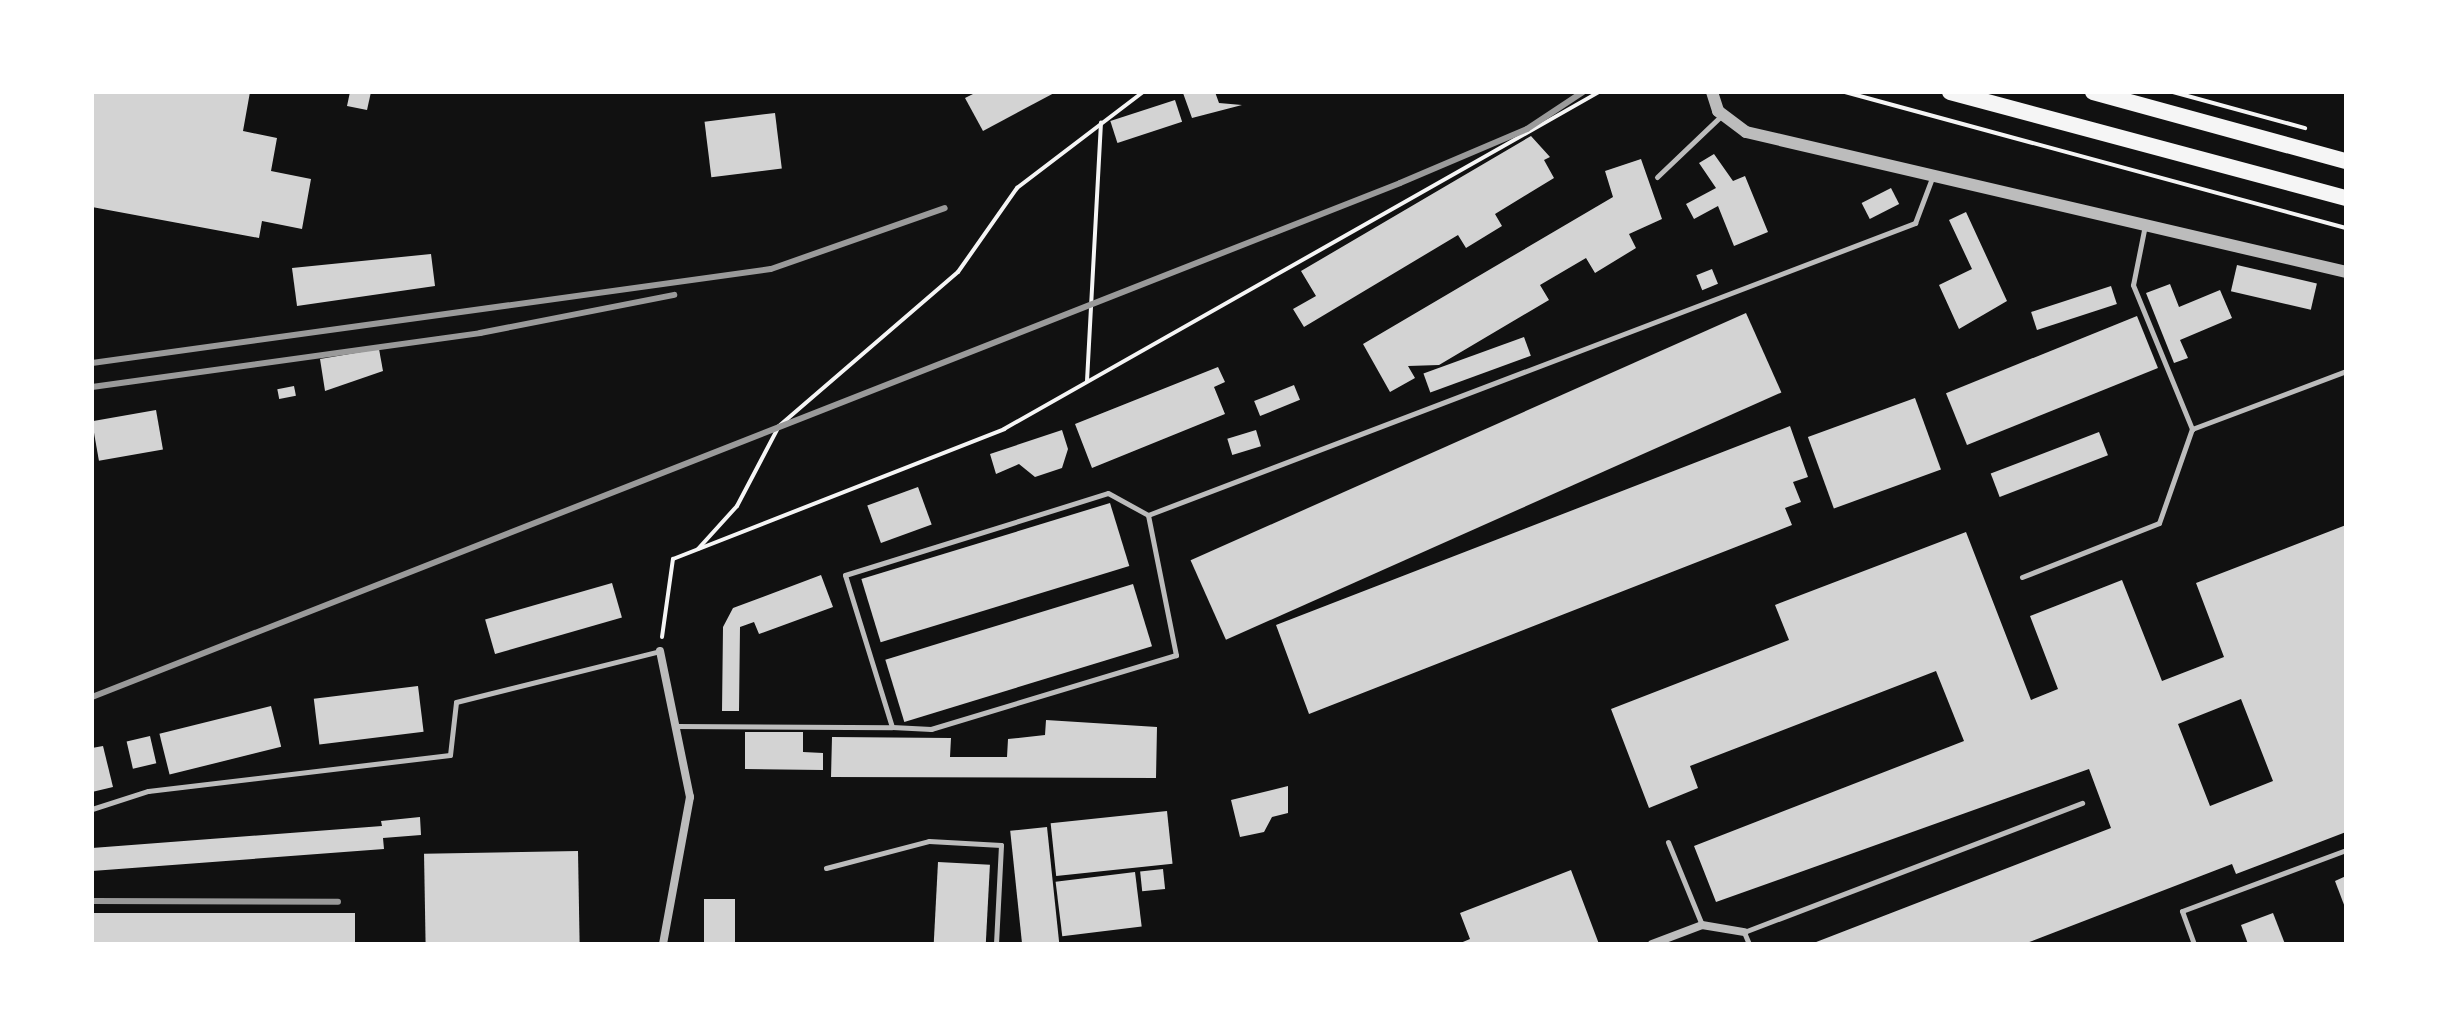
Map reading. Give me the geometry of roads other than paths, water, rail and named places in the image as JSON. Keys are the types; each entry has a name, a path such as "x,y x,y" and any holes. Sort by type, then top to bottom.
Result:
{"main road":[{"path":"1950,92 2346,198"},
{"path":"2093,92 2346,161"}],"street":[{"path":"1712,92 1722,115 1746,132 2346,272"},
{"path":"660,651 690,797 663,944"},
{"path":"1652,944 1702,925 1744,932"}],"lane":[{"path":"1657,177 1722,115"},
{"path":"892,727 845,575 1108,493 1148,515 1915,223 1933,174"},
{"path":"2022,577 2159,523 2192,429 2133,285 2145,224"},
{"path":"2192,429 2346,371"},
{"path":"675,726 931,729 1176,655 1148,515"},
{"path":"92,809 148,791 450,755 456,702 660,651"},
{"path":"1749,944 1744,932 2082,803"},
{"path":"826,868 929,841 1001,845 996,944"},
{"path":"1668,842 1702,925"},
{"path":"2194,944 2182,911 2346,850"}],"railway":[{"path":"92,697 1400,183 1527,129 1583,92"},
{"path":"92,363 771,269 945,208"},
{"path":"92,387 480,333 674,295"},
{"path":"92,901 338,902"}]}
